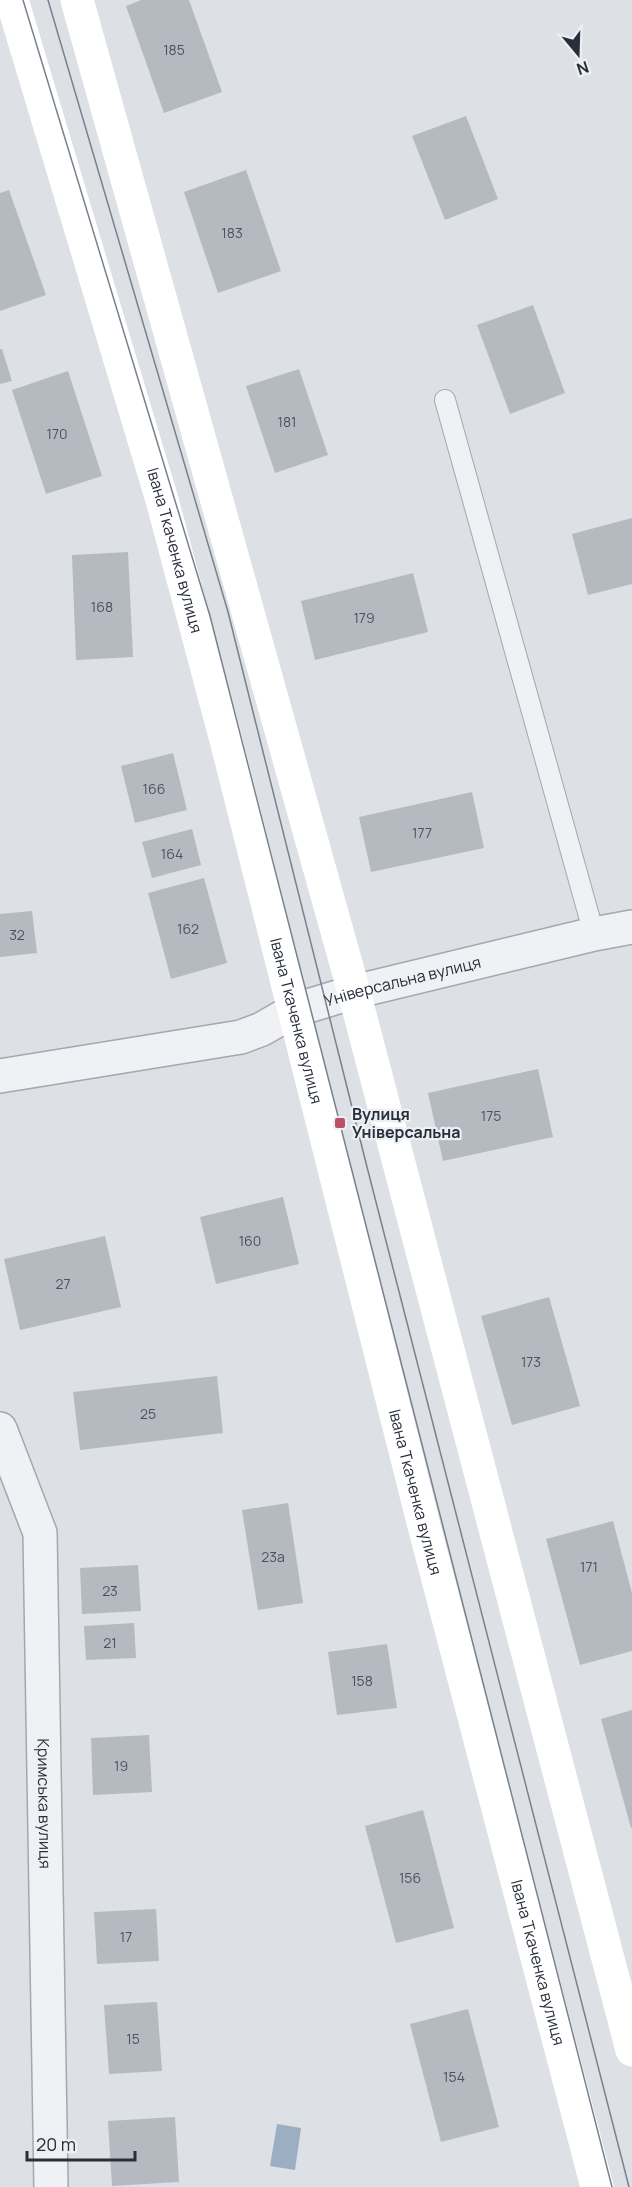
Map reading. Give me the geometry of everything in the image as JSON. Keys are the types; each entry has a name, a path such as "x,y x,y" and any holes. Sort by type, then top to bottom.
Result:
{"main road":[{"name":"Івана Ткаченка вулиця","path":"12,0 162,500 295,1010 424,1526 597,2187"},
{"path":"77,0 354,992 632,2050"}],"street":[{"name":"Універсальна вулиця","path":"0,1076 241,1037 262,1029 295,1010 354,992 594,934 632,927"},
{"name":"Кримська вулиця","path":"0,1429 40,1533 51,2187"}],"lane":[{"path":"445,400 594,934"}],"water":[{"path":"277,2124 301,2128 295,2170 270,2166"}],"building":[{"path":"141,0 189,0 222,92 164,113 126,6"},
{"path":"466,116 498,199 445,220 412,136"},
{"path":"246,170 281,271 218,293 184,192"},
{"path":"9,190 46,295 0,311 0,193"},
{"path":"533,305 565,393 510,414 477,325"},
{"path":"0,349 2,349 12,381 0,384"},
{"path":"299,369 328,455 275,473 246,386"},
{"path":"68,371 102,476 46,494 12,390"},
{"path":"632,518 632,584 588,595 572,534"},
{"path":"128,552 133,657 76,660 72,555"},
{"path":"413,573 428,632 315,660 301,601"},
{"path":"173,753 187,810 135,823 121,766"},
{"path":"472,792 484,848 371,872 359,817"},
{"path":"192,829 201,865 152,878 142,842"},
{"path":"204,878 227,963 171,979 148,893"},
{"path":"32,911 37,953 0,957 0,914"},
{"path":"538,1069 553,1137 443,1161 428,1093"},
{"path":"283,1197 299,1264 216,1284 200,1217"},
{"path":"105,1236 121,1307 20,1330 4,1259"},
{"path":"549,1297 580,1406 512,1425 481,1316"},
{"path":"217,1376 223,1433 80,1450 73,1392"},
{"path":"288,1503 303,1603 258,1610 242,1510"},
{"path":"613,1521 632,1593 632,1651 580,1665 546,1539"},
{"path":"138,1565 141,1611 82,1614 80,1568"},
{"path":"134,1623 136,1658 86,1660 84,1626"},
{"path":"387,1644 397,1708 337,1715 328,1652"},
{"path":"632,1710 632,1828 631,1828 601,1719"},
{"path":"149,1735 152,1792 93,1795 91,1738"},
{"path":"423,1810 454,1928 396,1943 365,1826"},
{"path":"156,1909 159,1961 97,1964 94,1912"},
{"path":"157,2002 162,2071 109,2074 104,2005"},
{"path":"468,2009 499,2127 441,2142 410,2024"},
{"path":"175,2117 179,2182 112,2186 108,2121"}],"tram line":[{"path":"23,0 210,616 612,2187"},
{"path":"48,0 228,612 367,1167 629,2187"}],"place":[{"name":"Вулиця Універсальна","path":"340,1123"}]}
